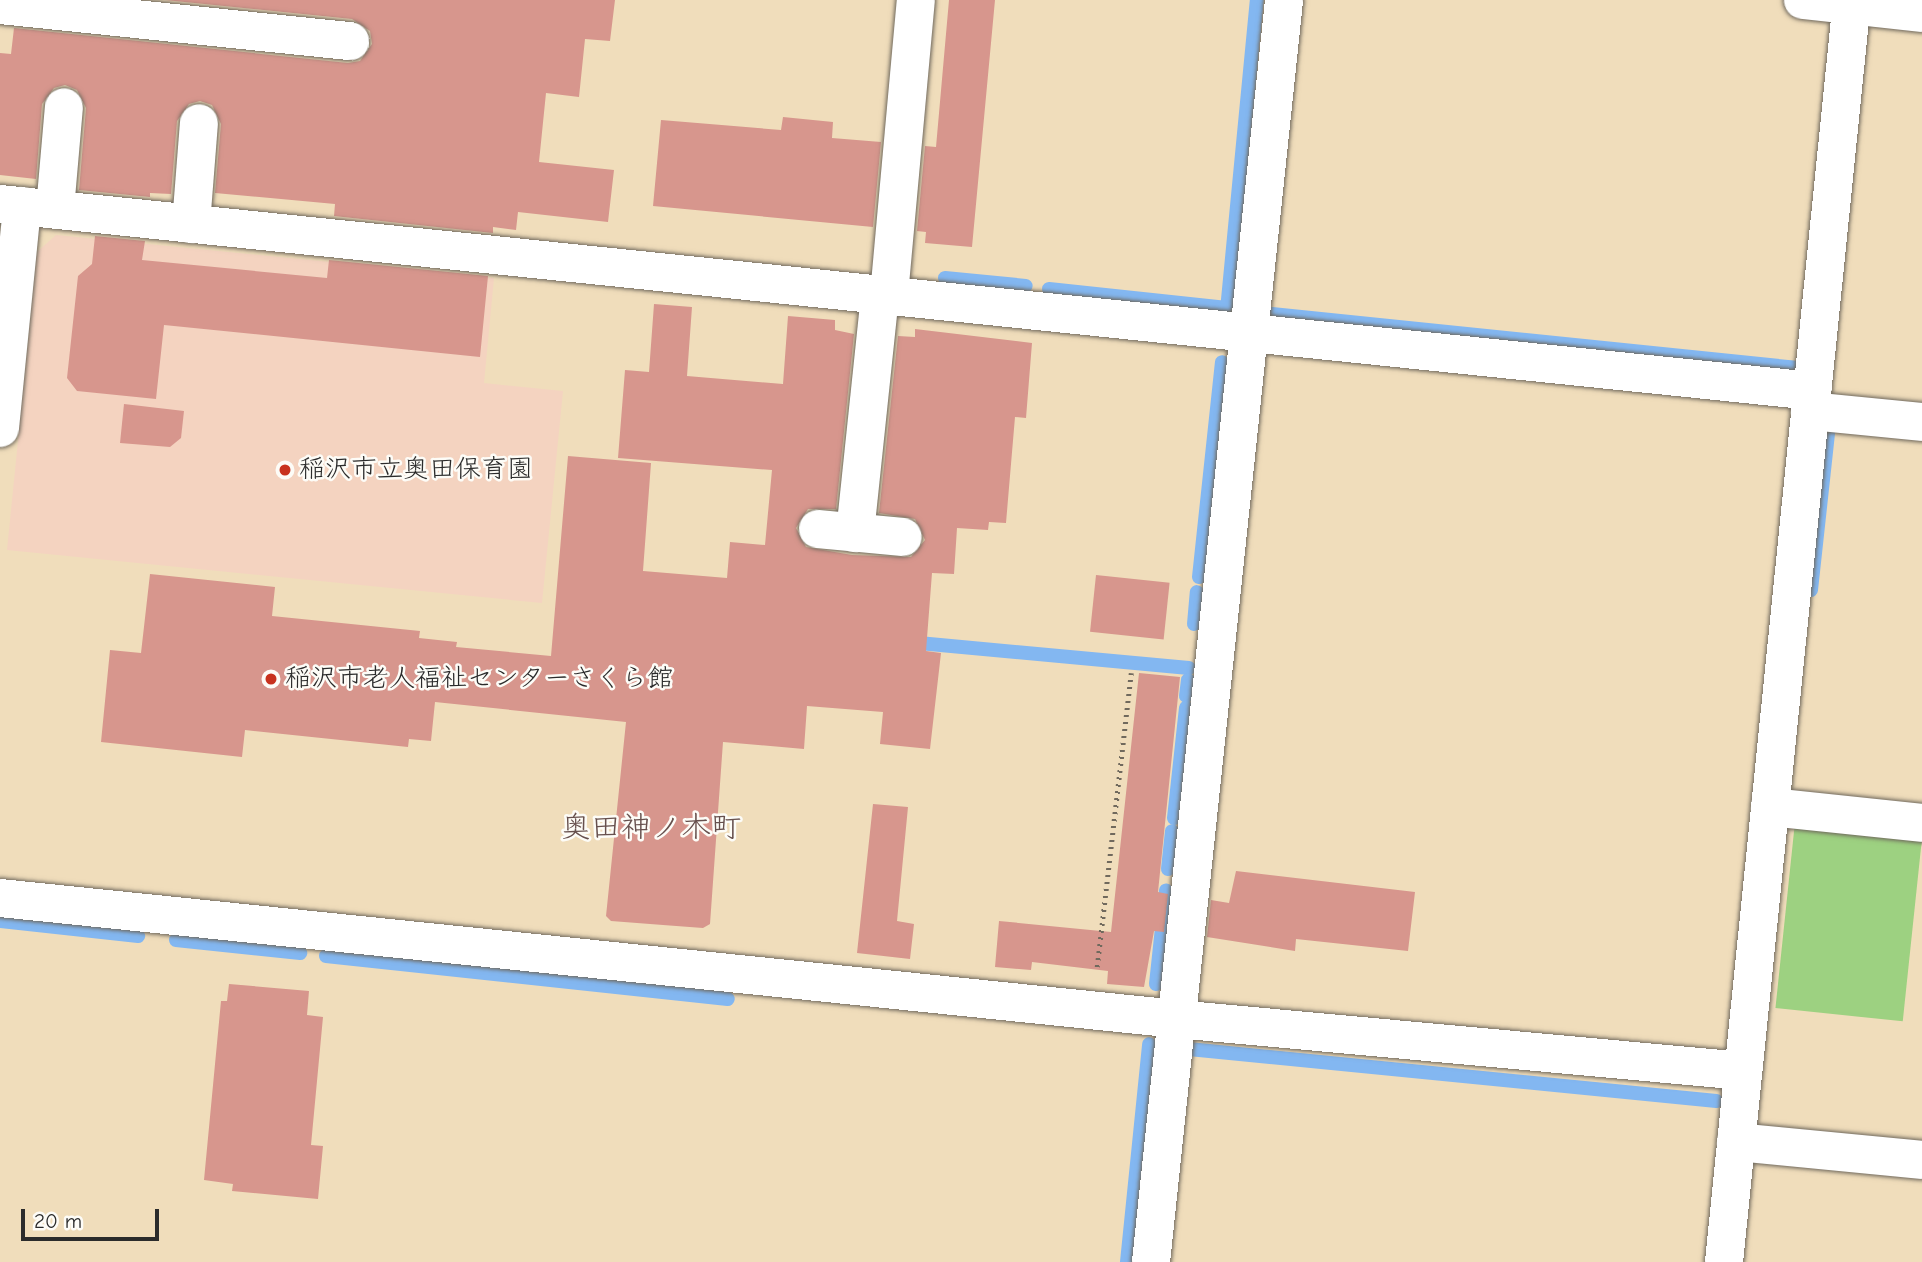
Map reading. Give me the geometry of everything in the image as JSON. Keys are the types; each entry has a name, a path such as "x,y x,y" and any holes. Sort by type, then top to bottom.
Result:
{"street":[{"path":"903,537 837,531 884,295 916,0"},
{"path":"1151,1262 1284,0"},
{"path":"1803,0 1851,3 1922,13"},
{"path":"1724,1262 1851,3"},
{"path":"0,5 350,41"},
{"path":"0,428 26,207 64,107"},
{"path":"191,224 199,123"},
{"path":"26,207 1249,333 1811,401 1922,422"},
{"path":"1770,807 1922,823"},
{"path":"0,898 1176,1019 1743,1072"},
{"path":"1736,1142 1922,1160"}],"path":[{"path":"1092,1010 1130,673"}],"shaded area":[{"name":"稲沢市立奥田保育園","path":"56,235 494,278 484,383 563,391 542,603 7,550 37,252"}],"green space":[{"path":"1795,822 1922,835 1903,1021 1775,1008"}],"building":[{"path":"165,0 615,0 610,41 585,39 579,97 546,93 539,162 614,170 608,222 518,212 516,230 493,227 493,233 334,216 335,204 215,193 221,124 212,105 200,101 189,104 177,121 171,194 150,193 150,197 79,190 86,108 77,90 65,85 54,88 42,104 36,179 0,175 0,53 11,54 14,28 348,63 360,61 372,44 370,31 352,19"},
{"path":"949,0 995,0 972,247 925,243 926,232 917,231 925,146 936,147"},
{"path":"783,117 833,122 832,138 881,142 873,227 653,206 661,120 781,130"},
{"path":"95,236 145,241 142,260 327,278 329,260 488,276 480,357 164,325 156,399 77,391 67,378 78,276 92,264"},
{"path":"654,304 692,307 687,376 783,384 788,316 835,320 835,330 854,334 836,509 808,509 796,528 806,547 852,555 911,557 925,540 915,519 879,513 898,336 915,337 915,329 1032,343 1026,418 1015,417 1006,523 989,522 988,530 957,528 954,574 932,573 926,651 941,653 930,749 880,744 883,712 807,706 804,749 723,742 710,924 703,928 611,921 606,916 626,722 435,702 431,741 409,739 408,747 245,730 242,757 101,742 110,650 141,653 150,574 275,587 272,616 420,631 419,638 457,642 456,647 551,656 568,456 651,463 643,571 727,578 730,542 765,545 772,470 618,458 625,370 649,372"},
{"path":"124,404 184,411 181,438 170,447 120,443"},
{"path":"1096,575 1170,583 1164,639 1090,632"},
{"path":"1139,673 1180,677 1158,892 1168,894 1164,932 1154,931 1144,987 1107,984 1108,971 1032,962 1031,970 995,967 999,921 1111,932"},
{"path":"873,804 908,807 897,921 914,924 910,959 857,953"},
{"path":"1236,871 1415,892 1408,951 1296,939 1295,951 1207,937 1211,900 1229,903"},
{"path":"229,984 309,991 307,1015 323,1017 311,1145 323,1146 318,1199 232,1191 233,1184 204,1180 221,1001 227,1001"}],"waterway":[{"path":"1227,310 1257,0"},
{"path":"945,278 1026,286"},
{"path":"1049,289 1227,308"},
{"path":"1272,314 1798,368"},
{"path":"1199,577 1222,362"},
{"path":"1811,590 1829,424"},
{"path":"1194,624 1197,592"},
{"path":"908,642 1189,668"},
{"path":"1186,696 1188,680"},
{"path":"1174,818 1186,708"},
{"path":"1168,869 1172,831"},
{"path":"1156,984 1166,891"},
{"path":"0,921 138,936"},
{"path":"176,940 300,953"},
{"path":"326,956 728,999"},
{"path":"1127,1262 1149,1044"},
{"path":"1189,1049 1716,1101"}],"place":[{"name":"稲沢市立奥田保育園","path":"285,470"},
{"name":"稲沢市老人福祉センターさくら館","path":"271,679"}],"district":[{"name":"奥田神ノ木町","path":"651,828"}]}
